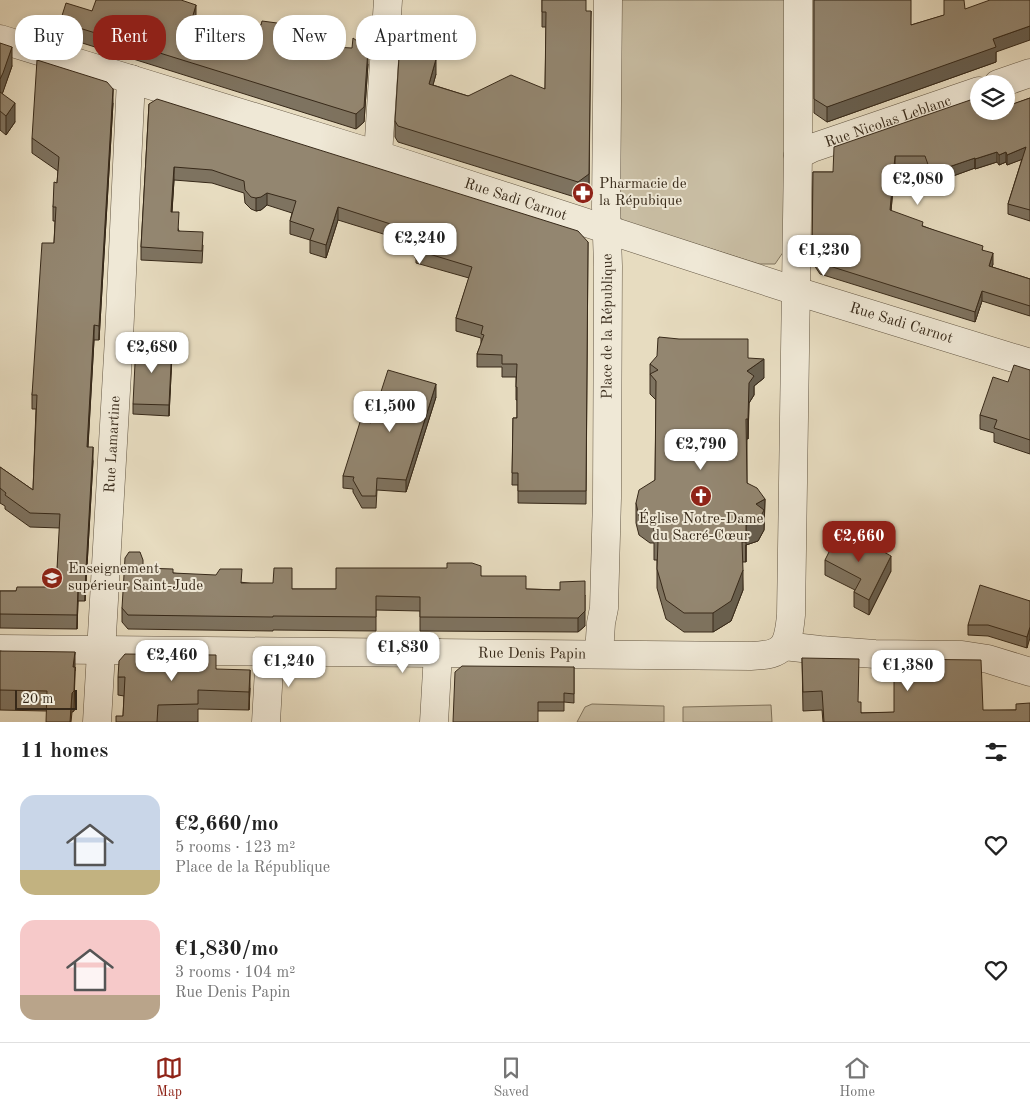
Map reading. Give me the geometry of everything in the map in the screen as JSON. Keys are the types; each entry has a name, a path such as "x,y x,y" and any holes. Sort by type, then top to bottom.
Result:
{"street":[{"path":"378,155 388,0"},
{"name":"Place de la République","path":"599,654 604,608 607,498 608,266 606,228 608,0"},
{"path":"798,0 798,155 791,615 789,633 784,646 875,654 962,654 988,659 1030,672"},
{"name":"Rue Sadi Carnot","path":"0,39 378,155 796,291 1030,363"},
{"path":"1015,78 1030,73"},
{"name":"Rue Lamartine","path":"97,722 131,79"},
{"name":"Rue Nicolas Leblanc","path":"798,155 812,148 970,94"},
{"name":"Rue Denis Papin","path":"0,649 764,656 780,651 784,646"},
{"path":"266,722 270,652"},
{"path":"434,722 438,653"}],"shaded area":[{"path":"621,0 785,0 786,248 775,264 759,264 623,221 616,212"},
{"path":"592,704 664,706 664,722 577,722 585,707"},
{"path":"771,705 772,722 683,722 683,707"}],"building":[{"path":"96,0 181,0 196,5 193,15 176,15 176,58 166,55 166,15 93,15 93,32 83,29 83,15 62,15 66,3 92,11"},
{"path":"542,0 586,0 586,11 591,11 589,174 578,182 398,126 395,121 399,60 436,60 429,84 468,96 511,75 545,89 546,12 542,12"},
{"path":"814,0 911,0 911,25 944,15 944,0 964,0 965,9 990,0 1030,0 1030,26 993,39 996,47 827,107 814,99"},
{"path":"263,21 273,22 273,60 346,60 346,48 352,48 353,38 356,40 356,60 367,60 364,107 356,114 182,60 263,60"},
{"path":"0,43 12,47 0,79"},
{"path":"37,60 107,82 113,89 99,326 94,325 87,447 93,447 85,587 78,587 77,615 0,614 0,591 16,591 17,587 56,587 60,514 30,513 5,495 6,493 0,488 0,467 33,490 37,395 32,395 42,243 54,243 56,207 53,207 54,182 57,183 59,157 32,138"},
{"path":"0,92 15,103 6,116 0,111"},
{"path":"1030,98 1030,210 1008,204 1026,147 1007,155 1006,152 999,155 997,152 975,158 931,173 925,156 895,156 890,210 923,222 922,226 983,246 982,250 993,253 989,266 1030,279 1030,306 982,291 975,312 820,263 812,252 813,172 833,172 834,147 970,100 970,120 1015,120 1015,103"},
{"path":"157,99 578,231 588,242 586,491 518,491 518,473 512,473 513,418 517,418 517,364 502,364 502,355 477,354 484,335 481,334 483,326 456,318 472,267 416,250 418,246 415,245 419,235 338,207 326,245 310,240 314,229 290,221 296,201 267,193 261,197 251,197 245,190 244,181 212,170 174,167 171,212 179,212 178,231 203,232 202,251 141,247 149,104"},
{"name":"Église Notre-Dame du Sacré-Cœur","path":"659,337 679,339 748,339 748,358 764,359 747,371 754,376 749,383 748,419 746,419 747,483 757,488 765,499 756,504 764,510 758,522 746,525 746,542 742,542 743,570 731,601 713,613 684,613 666,600 657,569 658,541 654,541 654,523 650,524 639,516 636,503 639,490 655,480 656,381 650,374 658,370 650,364 657,356"},
{"path":"136,343 172,345 169,405 133,404"},
{"path":"1014,365 1030,370 1030,440 994,428 997,420 980,415 993,377 1008,382"},
{"path":"388,370 436,384 406,480 377,478 376,496 362,496 353,480 354,477 343,476 361,419 371,423 375,410 387,411 388,404 378,401"},
{"path":"839,532 875,551 877,548 891,556 869,600 854,592 861,579 825,560"},
{"path":"129,552 140,552 143,568 173,569 173,573 216,575 220,569 242,569 241,583 273,583 274,568 292,568 292,589 336,589 336,568 447,568 447,563 472,563 481,566 481,576 526,576 526,589 560,590 560,582 585,581 585,611 578,618 420,617 420,597 376,596 376,617 128,615 122,608 125,558"},
{"path":"980,585 1030,601 1030,627 1027,637 988,625 968,625"},
{"path":"0,651 75,652 73,667 75,667 74,691 72,693 70,722 46,722 47,691 0,690"},
{"path":"125,654 216,655 216,669 250,670 249,692 198,690 198,704 158,705 157,722 116,722 116,716 123,716 125,677 118,677 119,661"},
{"path":"802,658 859,659 858,702 861,702 861,713 894,712 894,659 981,660 983,710 1016,710 1016,704 1030,703 1030,722 824,722 822,691 803,692"},
{"path":"462,666 574,667 574,694 564,693 564,702 538,702 538,722 453,722 455,672"}],"place":[{"name":"Pharmacie de la Répubique","path":"583,193"},
{"name":"Église Notre-Dame du Sacré-Cœur","path":"701,496"},
{"name":"Enseignement supérieur Saint-Jude","path":"52,578"}]}
